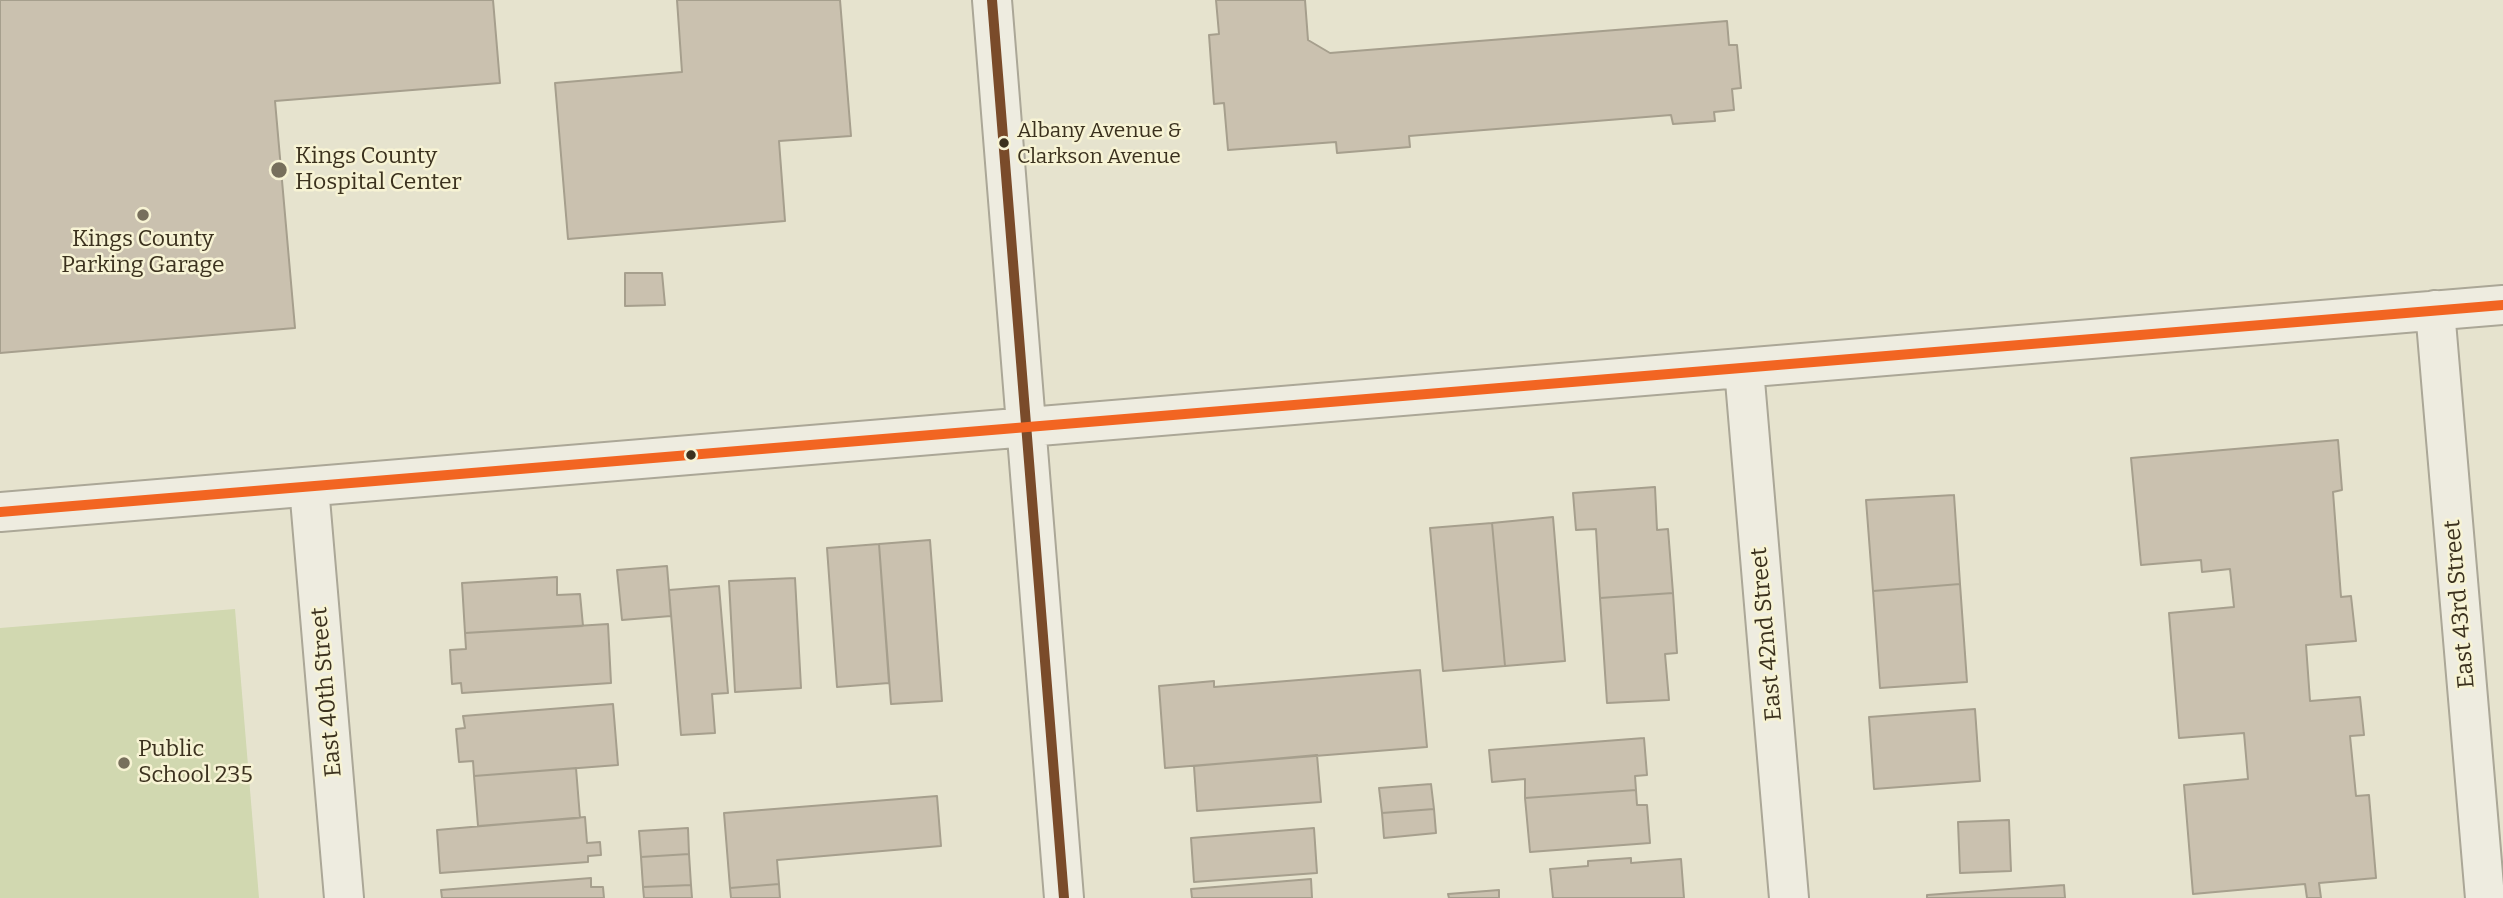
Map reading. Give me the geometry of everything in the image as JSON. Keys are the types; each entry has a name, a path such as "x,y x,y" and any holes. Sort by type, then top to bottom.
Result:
{"street":[{"path":"992,0 1064,898"},
{"path":"0,512 2503,304"},
{"name":"East 43rd Street","path":"2435,310 2486,898"},
{"name":"East 42nd Street","path":"1744,369 1789,898"},
{"name":"East 40th Street","path":"309,487 344,898"}],"green space":[{"name":"Public School 235","path":"235,609 259,898 0,898 0,628"}],"building":[{"name":"Kings County Parking Garage","path":"0,0 493,0 500,83 275,101 295,328 0,353"},
{"path":"677,0 840,0 851,136 779,141 785,221 568,239 555,83 682,72"},
{"path":"1216,0 1305,0 1308,40 1330,53 1727,21 1729,45 1737,45 1741,88 1732,89 1734,110 1714,112 1715,121 1673,124 1671,115 1409,136 1410,147 1337,153 1336,142 1228,150 1224,103 1214,104 1209,35 1219,34"},
{"path":"625,273 662,273 665,305 625,306"},
{"path":"2338,440 2342,490 2333,492 2341,597 2351,596 2356,641 2306,645 2310,701 2360,697 2364,735 2350,736 2356,796 2369,795 2376,878 2319,883 2321,898 2307,898 2305,884 2193,894 2184,785 2248,779 2244,733 2179,738 2169,613 2234,607 2230,569 2202,572 2201,560 2141,565 2131,458"},
{"path":"1655,487 1657,530 1668,529 1673,593 1600,598 1596,529 1576,530 1573,493"},
{"path":"1954,495 1960,584 1873,591 1866,500"},
{"path":"1553,517 1565,661 1505,666 1492,523"},
{"path":"1492,523 1505,666 1443,671 1430,528"},
{"path":"930,540 942,701 891,704 879,544"},
{"path":"879,544 889,683 837,687 827,548"},
{"path":"667,566 671,616 622,620 617,570"},
{"path":"557,577 557,595 580,594 583,626 465,633 462,583"},
{"path":"795,578 801,688 735,692 729,581"},
{"path":"1960,584 1967,682 1880,688 1873,591"},
{"path":"719,586 728,693 712,694 715,733 681,735 669,590"},
{"path":"1673,593 1677,653 1665,654 1669,700 1607,703 1600,598"},
{"path":"608,624 611,683 462,693 461,683 452,684 450,650 466,649 465,633"},
{"path":"1420,670 1427,747 1165,768 1159,686 1214,681 1214,687"},
{"path":"613,704 618,765 474,776 473,761 459,762 456,729 465,728 463,716"},
{"path":"1975,709 1980,781 1874,789 1869,717"},
{"path":"1644,738 1647,775 1635,776 1636,790 1525,798 1525,779 1492,782 1489,750"},
{"path":"1317,755 1321,802 1197,811 1194,766"},
{"path":"576,768 580,818 478,826 474,776"},
{"path":"1431,784 1434,809 1382,813 1379,788"},
{"path":"1636,790 1637,805 1647,805 1650,843 1530,852 1525,798"},
{"path":"937,796 941,846 777,860 779,884 730,888 724,813"},
{"path":"1434,809 1436,833 1384,838 1382,813"},
{"path":"585,817 587,843 600,842 601,855 588,856 588,862 440,873 437,830"},
{"path":"2009,820 2011,871 1960,873 1958,822"},
{"path":"688,828 689,854 641,857 639,831"},
{"path":"1314,828 1317,873 1194,882 1191,838"},
{"path":"689,854 691,885 643,887 641,857"},
{"path":"1631,858 1631,863 1681,859 1684,898 1553,898 1550,869 1588,866 1588,861"},
{"path":"591,878 591,887 603,887 604,898 442,898 441,890"},
{"path":"1311,879 1312,898 1192,898 1191,889"},
{"path":"779,884 780,898 731,898 730,888"},
{"path":"691,885 692,898 644,898 643,887"},
{"path":"2064,885 2065,898 1927,898 1927,895"},
{"path":"1499,890 1499,898 1449,898 1448,894"}],"transit line":[{"path":"992,0 1064,898"},
{"path":"0,512 2503,305"}],"place":[{"name":"Albany Avenue & Clarkson Avenue","path":"1004,143"},
{"name":"Kings County Hospital Center","path":"279,170"},
{"name":"Kings County Parking Garage","path":"143,215"},
{"name":"Public School 235","path":"124,763"}]}
